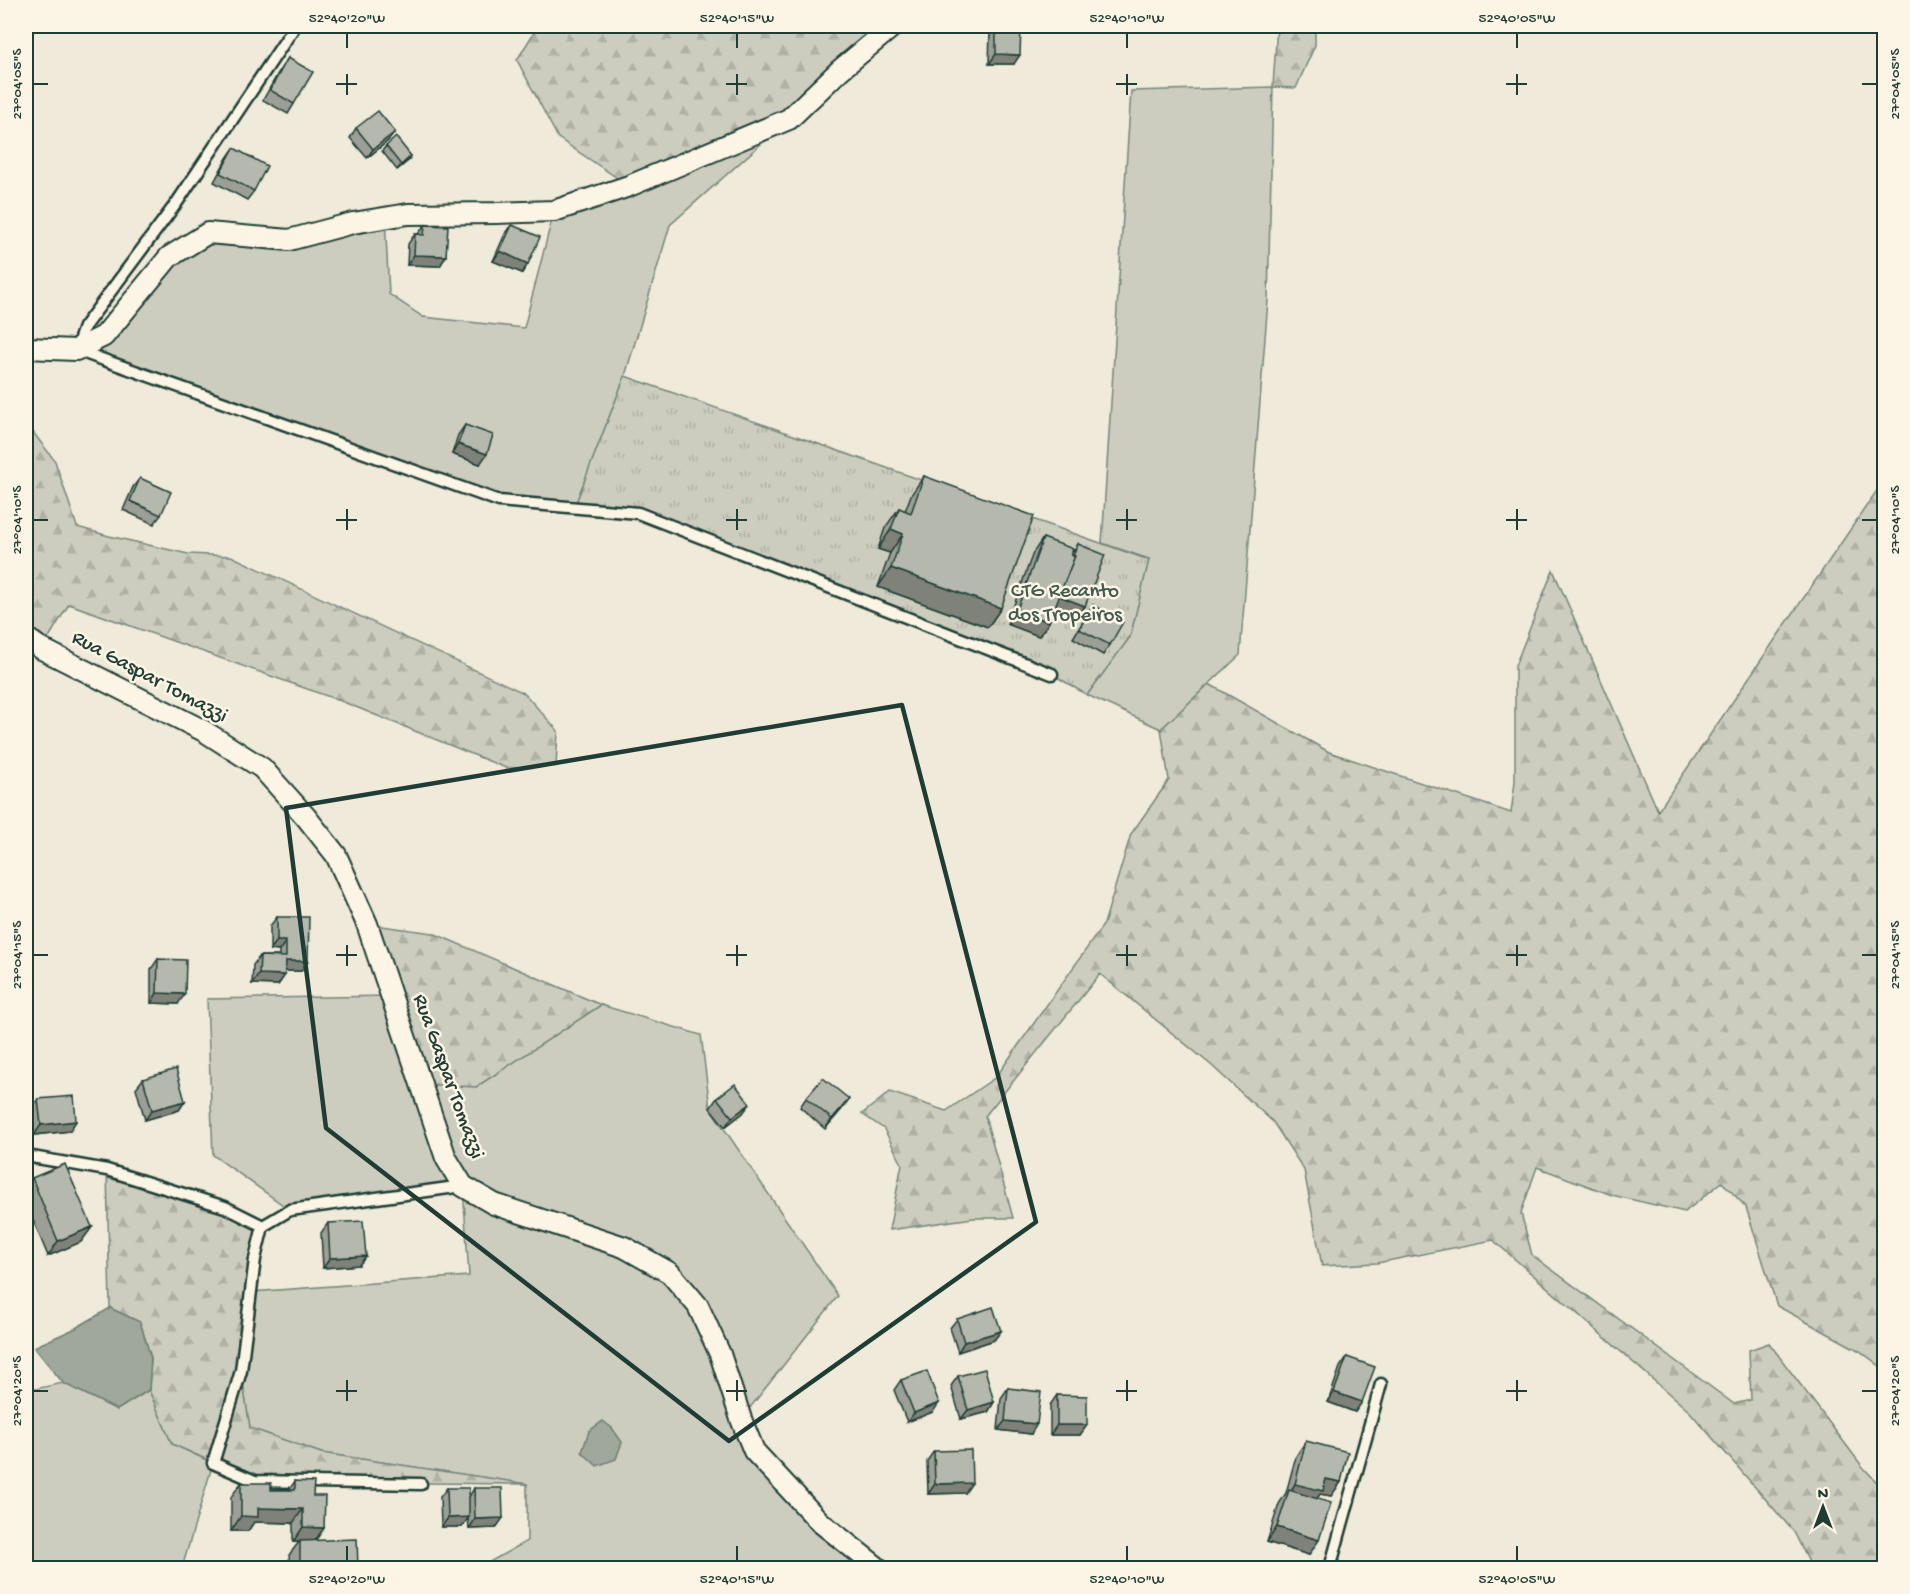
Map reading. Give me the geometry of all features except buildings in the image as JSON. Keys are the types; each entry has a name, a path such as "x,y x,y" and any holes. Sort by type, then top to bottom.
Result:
{"street":[{"path":"26,348 76,350 104,336 169,257 207,233 289,240 354,223 408,214 554,210 628,186 789,119 840,70 892,26"},
{"name":"Rua Gaspar Tomazzi","path":"26,638 42,649 204,731 262,768 336,855 367,924 446,1158 463,1186 494,1204 624,1247 670,1273 698,1306 720,1354 754,1451 820,1521 878,1569"}],"lane":[{"path":"295,26 178,201 84,327 76,350 499,501 638,513 1052,674"},
{"path":"26,1156 107,1170 225,1207 262,1226"},
{"path":"421,1484 255,1481 213,1462 241,1371 255,1259 262,1226 290,1210 463,1186"},
{"path":"1330,1569 1381,1384"}],"highlighted area":[{"path":"902,705 1036,1222 729,1441 326,1128 286,808"}],"green space":[{"path":"538,26 893,26 789,119 629,186 558,138 517,60"},
{"path":"1277,26 1315,26 1315,45 1296,88 1273,87"},
{"path":"1273,87 1268,300 1240,655 1161,729 1087,695 1130,637 1149,559 1102,543 1131,91"},
{"path":"789,119 670,225 625,376 574,508 499,501 76,350 169,257 208,233 289,240 385,217 389,294 423,317 524,328 554,211"},
{"name":"CTG Recanto dos Tropeiros","path":"625,376 1149,560 1130,637 1087,695 1052,674 638,513 574,508"},
{"path":"26,423 55,461 77,527 188,554 231,556 524,693 558,731 556,766 506,768 341,701 69,604 42,649 26,638"},
{"path":"1878,489 1884,489 1884,1369 1860,1351 1777,1306 1746,1207 1722,1182 1685,1212 1612,1195 1537,1167 1521,1213 1532,1255 1734,1404 1751,1400 1749,1350 1769,1343 1862,1466 1884,1490 1884,1568 1812,1568 1794,1532 1690,1412 1493,1240 1377,1263 1322,1266 1304,1170 1273,1122 1211,1065 1100,974 985,1116 1013,1218 973,1218 889,1230 902,1164 884,1129 862,1114 890,1092 946,1111 996,1077 1104,924 1131,834 1169,780 1161,729 1209,684 1329,752 1511,813 1515,782 1515,666 1553,570 1658,811"},
{"path":"367,924 433,933 601,1005 476,1087 421,1084"},
{"path":"391,996 476,1087 601,1005 701,1035 710,1108 838,1296 741,1419 754,1451 878,1568 479,1568 527,1541 527,1484 321,1453 250,1428 241,1371 251,1292 469,1276 463,1187 290,1210 213,1155 207,999"},
{"path":"107,1170 263,1226 241,1371 250,1428 321,1453 528,1484 255,1481 172,1444 149,1390 151,1358 140,1323 110,1308"},
{"path":"63,1383 117,1410 149,1390 172,1444 213,1463 182,1568 26,1568 26,1391"}],"shaded area":[{"path":"110,1308 140,1322 151,1358 149,1390 117,1410 63,1383 34,1347 74,1329"},
{"path":"603,1421 612,1428 622,1442 616,1459 597,1466 582,1452 589,1431"}]}
